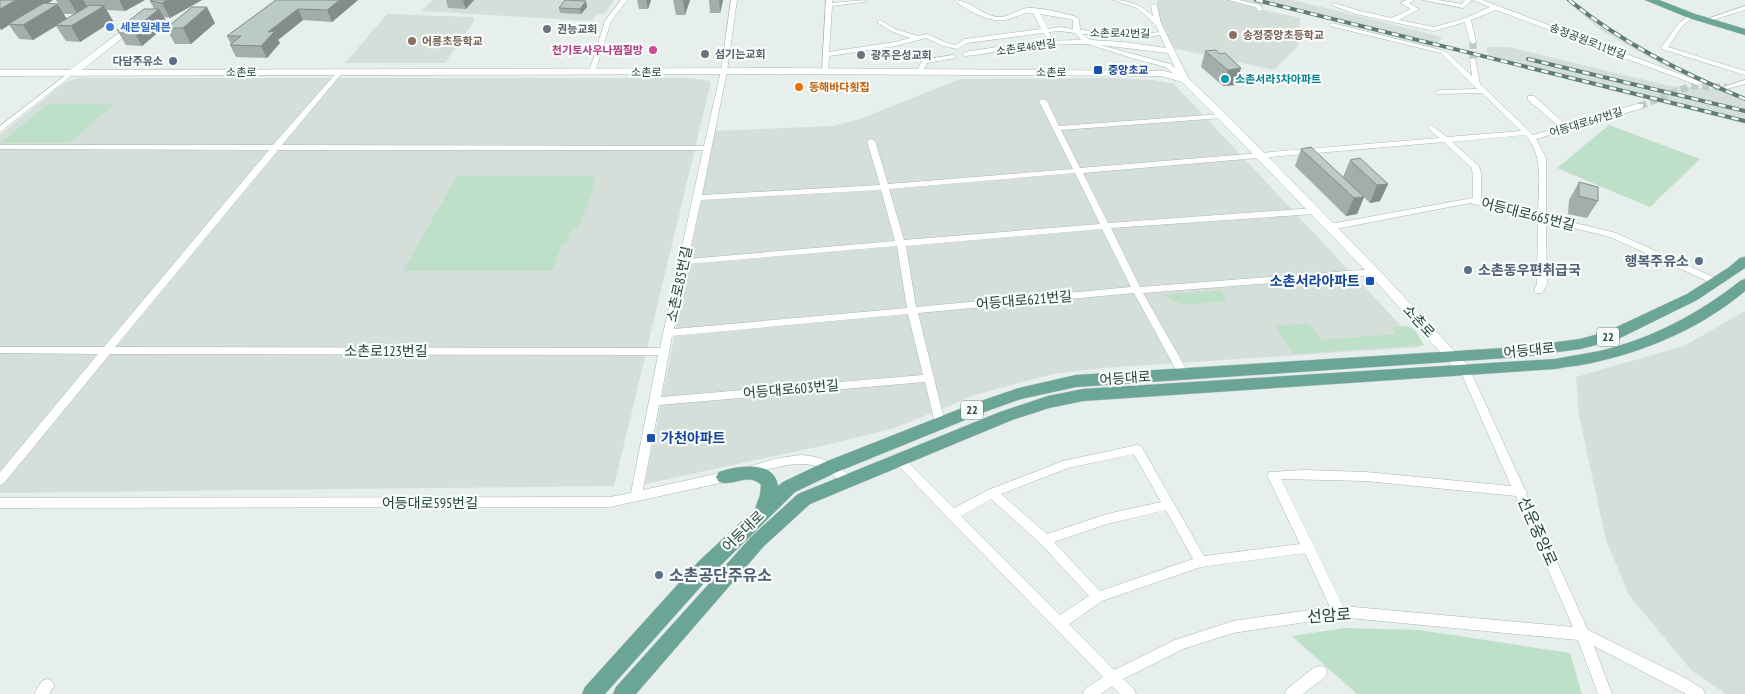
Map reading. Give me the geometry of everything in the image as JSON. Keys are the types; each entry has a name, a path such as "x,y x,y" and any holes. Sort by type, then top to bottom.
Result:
{"main road":[{"path":"1650,0 1692,16 1745,32"},
{"path":"1663,0 1745,28"},
{"name":"어등대로","path":"592,694 705,568 789,487 831,467 940,423 1019,394 1076,381 1520,352 1580,344 1611,336 1692,298 1745,261"},
{"name":"어등대로","path":"623,694 758,541 804,499 850,482 1006,416 1048,402 1083,395 1555,364 1601,356 1626,348 1692,319 1715,306 1745,284"},
{"path":"725,477 751,472 763,476 770,484 769,495 762,512"}],"street":[{"path":"592,72 608,21 624,0"},
{"name":"소촌로85번길","path":"636,498 664,352 724,71 734,0"},
{"path":"825,71 829,2 863,0"},
{"name":"소촌로46번길","path":"957,0 985,15 997,19 1006,18 1028,10 1072,17 1076,19 1077,32"},
{"name":"소촌로42번길","path":"1116,0 1141,9 1158,23 1185,80"},
{"path":"1231,0 1258,6 1260,10"},
{"path":"1391,21 1416,9 1404,4 1412,0"},
{"path":"1426,0 1463,6 1469,0"},
{"name":"송정공원로11번길","path":"1476,0 1700,83"},
{"name":"소촌로42번길","path":"1141,9 1154,3 1158,23"},
{"path":"1334,5 1391,21 1434,29 1468,19 1497,7"},
{"path":"1713,18 1745,8"},
{"path":"1035,10 1051,43 1168,65 1185,80"},
{"path":"1692,16 1681,24 1664,48 1745,73"},
{"path":"0,130 99,50 143,18"},
{"path":"1468,19 1473,42"},
{"path":"880,22 893,30 916,38"},
{"name":"어등대로647번길","path":"1332,25 1443,52 1530,136 1542,158 1542,284 1539,291"},
{"name":"소촌로46번길","path":"957,47 964,42 1007,35 1035,34 1060,29 1077,32 1087,41 1106,49 1129,53 1142,59"},
{"name":"소촌로42번길","path":"1077,32 1142,36 1164,33"},
{"path":"827,54 895,44 927,36 945,45 957,47 965,54"},
{"name":"소촌로46번길","path":"920,72 924,61 1051,43 1087,41"},
{"name":"소촌로42번길","path":"1087,41 1112,42 1171,51"},
{"path":"952,72 953,57"},
{"path":"1473,58 1477,84"},
{"name":"소촌로","path":"0,73 825,71 1141,72 1162,74 1185,80 1222,116 1374,272 1465,370"},
{"path":"0,480 340,72"},
{"path":"1727,87 1745,82"},
{"path":"1440,92 1484,91"},
{"path":"1531,98 1566,129"},
{"path":"1043,101 1137,290 1184,374"},
{"name":"어등대로647번길","path":"1530,136 1566,129 1640,106"},
{"path":"1056,128 1222,116"},
{"path":"1431,127 1477,170 1477,202"},
{"path":"697,198 884,187 1446,140 1530,136"},
{"path":"871,141 901,244 912,310 940,423"},
{"path":"0,147 707,148"},
{"name":"어등대로665번길","path":"1330,228 1470,200 1613,235 1717,282"},
{"path":"683,262 1105,226 1314,211"},
{"path":"1137,290 1374,272"},
{"name":"어등대로621번길","path":"668,333 1137,290"},
{"name":"소촌로123번길","path":"0,350 664,352"},
{"name":"선운중앙로","path":"1465,370 1583,634 1605,694"},
{"name":"어등대로603번길","path":"655,401 928,378"},
{"path":"952,515 992,493 1067,464 1137,449 1201,562"},
{"path":"900,460 1129,694"},
{"name":"어등대로595번길","path":"0,503 610,502 636,498 785,461 817,461 831,467 850,482"},
{"path":"1339,611 1273,475 1318,473 1372,475 1521,492"},
{"path":"992,493 1045,540 1098,597"},
{"path":"1045,540 1106,519 1167,505"},
{"path":"1059,623 1098,597 1201,562 1307,548"},
{"name":"선암로","path":"1090,694 1113,677 1180,644 1233,627 1339,611 1583,634"},
{"path":"1583,634 1698,694"},
{"path":"1295,693 1320,672"}],"shaded area":[{"path":"433,0 614,0 604,14 597,14 592,21 421,11"},
{"name":"송정중앙초등학교","path":"1157,0 1293,0 1442,37 1435,48 1259,2 1263,4 1263,10 1300,18 1298,46 1274,70 1173,48 1157,13"},
{"path":"1565,0 1571,0 1628,42 1685,72 1725,88 1717,90 1727,90 1745,97 1745,124 1490,60 1486,47 1508,47 1670,86 1715,89 1661,64 1602,31"},
{"name":"어룡초등학교","path":"387,14 472,17 475,20 445,63 345,63"},
{"path":"77,78 689,78 710,81 614,486 0,493 0,135 64,83"},
{"path":"1115,78 1154,80 1174,84 1421,347 1102,368 1053,374 978,394 895,428 826,445 645,484 715,131 833,126 860,119 960,79"},
{"path":"1745,311 1745,694 1726,694 1691,670 1629,595 1606,540 1579,415 1576,377 1684,346"}],"green space":[{"path":"48,104 114,104 69,143 0,143"},
{"path":"1609,125 1700,159 1650,207 1557,168"},
{"path":"457,176 594,176 594,187 578,229 572,229 567,244 562,244 552,271 403,271"},
{"path":"1221,290 1228,301 1183,305 1162,295"},
{"path":"1309,323 1321,340 1396,334 1392,327 1405,326 1415,330 1424,345 1293,354 1275,326"},
{"path":"1345,628 1420,630 1570,653 1582,694 1357,694 1292,636"}],"building":[{"path":"0,0 16,0 0,9"},
{"path":"167,0 162,3 150,1"},
{"path":"276,0 340,0 327,10 298,9 268,32 275,31 261,46 230,45 241,36 227,36"},
{"path":"565,0 586,1 580,9 559,8"},
{"path":"44,3 58,4 23,25 8,24"},
{"path":"90,5 104,6 71,26 56,25"},
{"path":"192,7 207,7 183,28 166,28"},
{"path":"144,9 159,9 133,30 117,30"},
{"path":"1216,50 1220,54 1225,53 1241,68 1228,70 1205,51"},
{"path":"1311,147 1364,197 1354,198 1301,149"},
{"path":"1360,158 1388,184 1377,185 1350,160"},
{"path":"1579,182 1598,187 1598,201 1579,196"}],"tunnel":[{"path":"1473,42 1473,59"},
{"path":"1640,106 1690,86 1727,87"}],"railway":[{"path":"1256,0 1745,121"},
{"path":"1569,0 1589,16 1653,56 1698,79 1745,99"},
{"path":"1528,59 1745,111"}],"place":[{"name":"세븐일레븐","path":"110,27"},
{"name":"권능교회","path":"547,29"},
{"name":"송정중앙초등학교","path":"1233,35"},
{"name":"어룡초등학교","path":"412,41"},
{"name":"천기토사우나찜질방","path":"653,50"},
{"name":"섬기는교회","path":"705,54"},
{"name":"광주은성교회","path":"861,55"},
{"name":"다담주유소","path":"173,61"},
{"name":"중앙초교","path":"1098,70"},
{"name":"소촌서라3차아파트","path":"1225,79"},
{"name":"동해바다횟집","path":"799,87"},
{"name":"행복주유소","path":"1699,261"},
{"name":"소촌동우편취급국","path":"1468,270"},
{"name":"소촌서라아파트","path":"1370,281"},
{"name":"가천아파트","path":"651,438"},
{"name":"소촌공단주유소","path":"659,575"}]}
